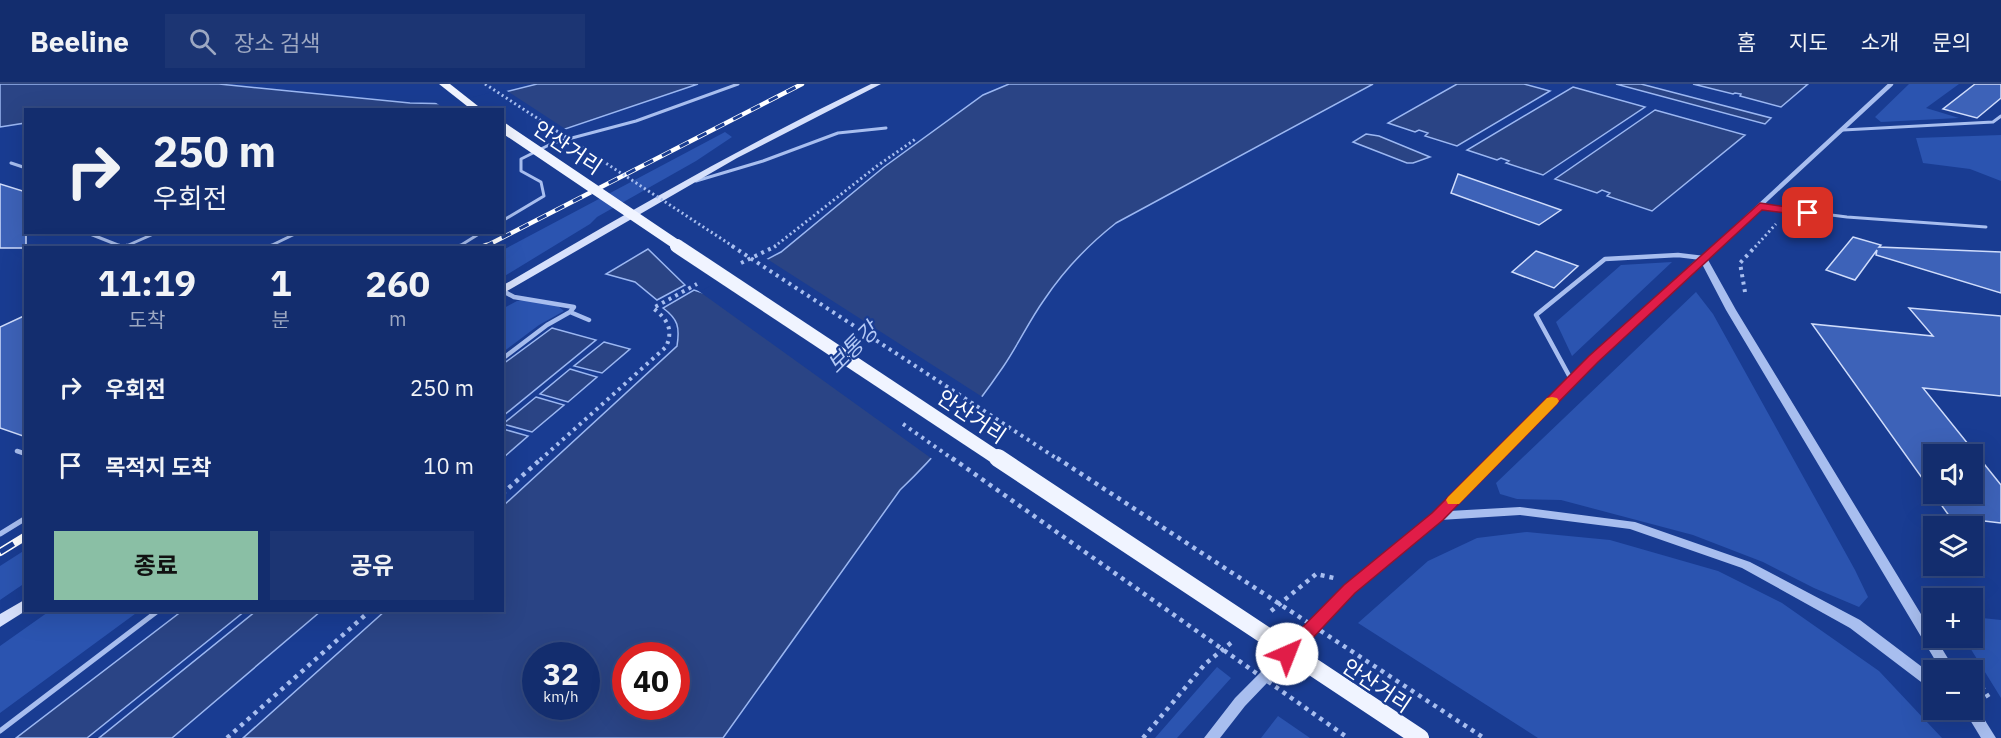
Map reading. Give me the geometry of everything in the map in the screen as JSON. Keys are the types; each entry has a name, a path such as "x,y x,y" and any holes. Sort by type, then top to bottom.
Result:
{"main road":[{"path":"444,84 476,108"},
{"path":"504,290 688,183 807,117 877,84"},
{"name":"안산거리","path":"504,128 1420,738"},
{"path":"0,621 24,605"}],"street":[{"path":"1211,738 1240,702 1350,589 1437,516 1572,381 1891,84"},
{"path":"1703,258 1731,310 1942,660"},
{"path":"1437,516 1520,511 1631,525 1746,565 1856,624 1923,676"},
{"path":"1977,720 1989,738"}],"lane":[{"path":"504,220 544,196 541,182 521,171 521,159 553,143 636,122 738,84"},
{"path":"1843,130 1993,123 2001,116"},
{"path":"688,183 763,161 838,133 886,128"},
{"path":"11,163 24,167"},
{"path":"1760,206 1789,211 1986,227"},
{"path":"90,234 122,246"},
{"path":"127,246 154,234"},
{"path":"270,246 295,234"},
{"path":"459,246 479,234"},
{"path":"1572,381 1536,315 1605,259 1678,255 1703,258"},
{"path":"504,292 514,297 574,307 504,358"},
{"path":"570,312 589,320"},
{"path":"17,451 24,453"},
{"path":"0,534 24,519"},
{"path":"0,731 156,612"}],"path":[{"path":"485,84 1484,738"},
{"path":"731,267 774,247 877,166 917,138"},
{"path":"1747,298 1740,263 1789,211"},
{"path":"504,492 666,347 672,337 670,328 665,318 653,308 698,281 707,286"},
{"path":"901,423 1348,738"},
{"path":"227,738 369,612"},
{"path":"1983,688 1995,707"}],"shaded area":[{"path":"1909,84 1959,84 1926,108 1959,118 1881,122 1875,117"},
{"path":"725,132 732,137 696,161 597,217 590,224 504,276 504,249"},
{"path":"2001,135 2001,181 1970,169 1923,163 1916,138"},
{"path":"1672,262 1572,356 1556,322 1621,265"},
{"path":"1696,292 1713,314 1855,570 1868,597 1859,607 1814,588 1763,562 1693,535 1561,500 1517,499 1500,494 1496,483"},
{"path":"527,300 558,306 564,311 539,325 504,351 504,308 517,301"},
{"path":"1527,532 1610,540 1718,571 1782,603 1879,671 1942,738 1538,738 1358,623 1428,561 1477,538"},
{"path":"24,551 24,584 0,600 0,566"},
{"path":"48,612 138,612 0,713 0,646"},
{"path":"1983,618 2001,620 2001,698 1983,669 1983,660 1978,660 1970,648 1983,648"},
{"path":"1217,667 1231,678 1177,738 1155,738"},
{"path":"1278,716 1310,738 1261,738"}],"water":[{"path":"0,84 219,84 410,103 458,104 537,84 698,84 504,150 504,108 24,108 24,123 0,127"},
{"name":"보통강","path":"1009,84 1373,84 1116,223 1086,249 1068,268 1033,316 1014,350 980,400 942,446 900,490 723,738 243,738 384,612 504,612 504,505 677,346 677,324 663,308 694,290 703,293 781,252 884,167 983,95"},
{"path":"1457,84 1524,84 1550,91 1457,146 1425,136 1428,133 1419,130 1415,132 1388,123"},
{"path":"1616,84 1641,84 1771,118 1765,124"},
{"path":"1693,84 1808,84 1781,107 1740,96 1741,94"},
{"path":"1573,87 1645,107 1543,175 1506,163 1509,161 1501,158 1497,160 1467,150"},
{"path":"1655,110 1745,135 1652,211 1607,196 1610,193 1602,190 1597,193 1555,179"},
{"path":"1366,134 1379,136 1430,157 1407,163 1353,142"},
{"path":"648,249 685,285 657,300 635,282 606,274"},
{"path":"552,328 596,340 504,415 504,363"},
{"path":"604,342 630,349 602,373 574,366"},
{"path":"570,369 597,377 568,402 540,394"},
{"path":"536,397 564,405 532,432 504,423"},
{"path":"504,430 528,436 504,457"},
{"path":"181,612 244,612 87,738 16,738"},
{"path":"255,612 320,612 172,738 99,738"}],"pier":[{"path":"504,89 570,132 504,152 504,108 444,108 432,100 458,101"},
{"path":"764,257 984,398 935,461 693,287 703,290"}],"building":[{"path":"1975,84 2001,84 2001,98 1977,118 1943,109"},
{"path":"1458,174 1561,210 1539,225 1451,193"},
{"path":"0,184 24,191 26,246 24,248 0,248"},
{"path":"1853,237 1881,245 1879,247 2001,252 2001,293 1876,255 1877,250 1855,280 1826,270"},
{"path":"1536,251 1578,266 1554,288 1512,272"},
{"path":"1909,308 2001,316 2001,396 1923,388 1968,444 1923,444 1923,479 1812,324 1933,336"},
{"path":"24,316 24,436 0,428 0,327"},
{"path":"1983,463 2001,485 2001,523 1983,521 1983,516 1949,516 1941,504 1983,504"}],"railway":[{"path":"486,246 802,84"},
{"path":"0,552 24,537"}],"slow traffic":[{"path":"1453,500 1552,401"}],"route":[{"path":"1287,654 1350,589 1437,516 1594,359 1760,206 1808,213"}]}
